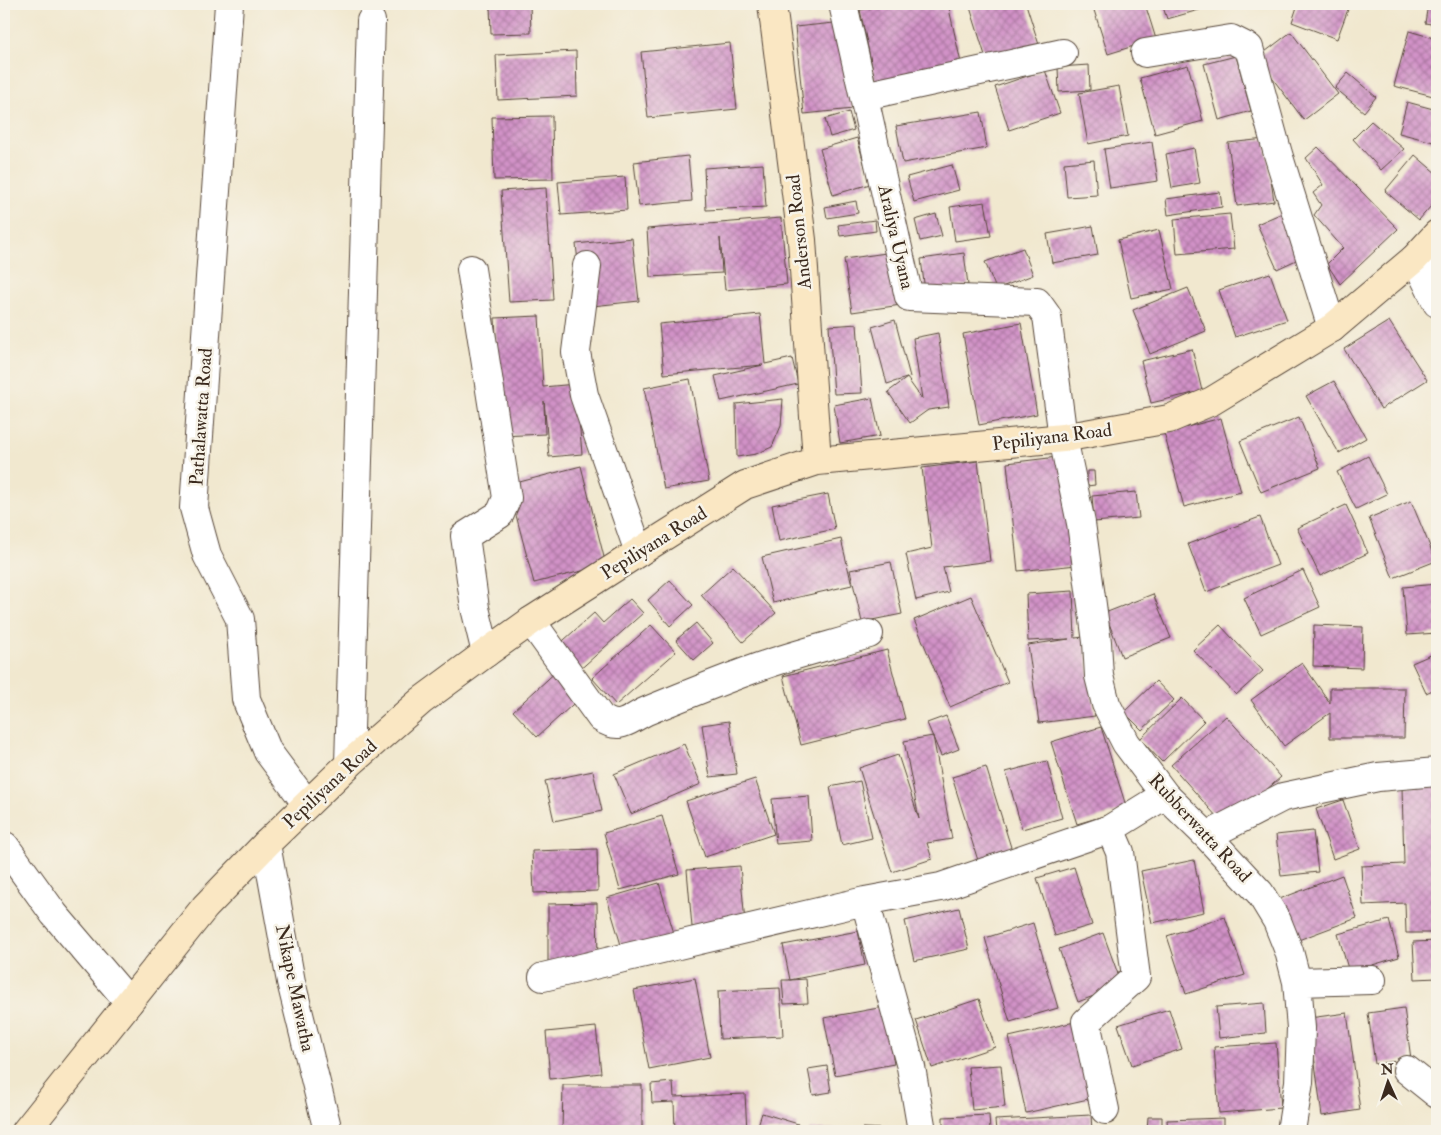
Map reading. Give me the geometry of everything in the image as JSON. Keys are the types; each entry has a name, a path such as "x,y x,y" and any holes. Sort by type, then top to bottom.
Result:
{"main road":[{"name":"Anderson Road","path":"772,4 802,240 817,461"},
{"name":"Pepiliyana Road","path":"26,1131 205,907 266,844 349,764 421,701 486,653 531,621 639,552 745,485 817,461 1063,438 1169,419 1212,402 1332,328 1415,258 1437,234"}],"street":[{"name":"Pathalawatta Road","path":"228,4 194,508 207,555 240,619 246,699 268,752 307,804"},
{"name":"Araliya Uyana","path":"843,4 909,297 1037,302 1047,316 1063,438"},
{"path":"349,764 371,21"},
{"path":"1145,53 1231,39 1248,48 1278,154 1332,328"},
{"path":"864,96 1063,53"},
{"path":"1415,258 1437,303"},
{"path":"587,266 576,352 584,395 639,552"},
{"path":"471,269 507,498 500,514 465,536 475,608 486,653"},
{"name":"Rubberwatta Road","path":"1063,438 1081,523 1098,642 1099,676 1106,704 1126,743 1165,795 1207,836 1260,894 1277,921 1289,951 1298,982 1301,1028 1300,1082 1292,1131"},
{"path":"531,621 601,718 610,724 620,725 675,699 761,667 869,634"},
{"path":"1207,836 1283,796 1378,777 1437,772"},
{"path":"543,977 865,901 941,887 1110,829 1165,795"},
{"path":"1105,1110 1086,1022 1136,977 1120,852 1110,829"},
{"name":"Nikape Mawatha","path":"266,844 291,982 328,1131"},
{"path":"5,846 54,914 129,1002"},
{"path":"865,901 911,1067 922,1131"},
{"path":"1298,982 1372,980"},
{"path":"1408,1070 1437,1094"}],"building":[{"path":"490,4 530,4 531,33 491,34"},
{"path":"890,4 948,4 963,72 877,90 860,10"},
{"path":"969,4 1026,4 1040,48 988,65"},
{"path":"1092,4 1145,4 1156,39 1108,54"},
{"path":"1162,4 1220,4 1167,19"},
{"path":"1298,4 1350,4 1337,39 1292,22"},
{"path":"1428,4 1437,4 1437,25 1425,23"},
{"path":"844,22 853,109 804,114 795,27"},
{"path":"1409,31 1437,39 1437,97 1394,86"},
{"path":"1291,32 1338,94 1304,120 1257,58"},
{"path":"730,43 737,109 648,118 641,52"},
{"path":"576,51 577,96 498,100 496,55"},
{"path":"1236,56 1251,111 1219,120 1204,64"},
{"path":"1089,65 1090,90 1059,92 1058,67"},
{"path":"1188,65 1203,121 1155,134 1140,78"},
{"path":"1045,70 1060,113 1009,130 995,87"},
{"path":"1348,73 1376,97 1364,112 1335,88"},
{"path":"1119,86 1128,136 1088,144 1079,93"},
{"path":"1407,102 1437,110 1437,143 1399,133"},
{"path":"849,112 854,130 830,137 825,119"},
{"path":"981,112 987,148 903,163 896,126"},
{"path":"552,116 553,179 494,180 492,117"},
{"path":"1371,121 1404,149 1381,170 1353,139"},
{"path":"857,138 870,184 833,195 820,149"},
{"path":"1265,139 1274,201 1237,206 1228,143"},
{"path":"1152,142 1158,181 1110,188 1104,149"},
{"path":"1318,147 1398,229 1340,284 1327,264 1343,248 1314,215 1321,205 1313,193 1323,185 1306,158"},
{"path":"1194,148 1200,183 1172,188 1166,154"},
{"path":"1415,155 1437,174 1437,199 1419,220 1385,191"},
{"path":"688,156 692,201 639,206 634,162"},
{"path":"1094,160 1097,195 1067,197 1064,163"},
{"path":"763,164 766,207 706,210 704,168"},
{"path":"952,165 959,190 914,202 907,177"},
{"path":"625,177 627,210 561,215 558,182"},
{"path":"546,188 553,300 509,302 501,191"},
{"path":"1220,192 1222,207 1168,215 1166,199"},
{"path":"856,201 858,213 827,218 825,207"},
{"path":"985,202 991,236 955,241 950,207"},
{"path":"1287,211 1307,255 1277,269 1257,224"},
{"path":"936,214 942,236 920,241 915,220"},
{"path":"1230,214 1234,249 1177,254 1174,219"},
{"path":"781,218 787,284 725,290 720,238 722,273 650,277 647,229"},
{"path":"875,220 876,231 840,236 838,225"},
{"path":"1093,226 1098,255 1052,263 1047,234"},
{"path":"1159,230 1173,289 1131,298 1118,240"},
{"path":"632,238 639,301 583,307 576,244"},
{"path":"1023,248 1033,275 996,289 985,262"},
{"path":"893,252 901,305 852,312 844,259"},
{"path":"964,253 968,285 925,291 921,259"},
{"path":"1270,273 1287,320 1235,337 1219,290"},
{"path":"1188,288 1206,331 1150,354 1133,310"},
{"path":"760,314 765,364 792,358 798,384 721,401 715,376 763,365 664,374 659,324"},
{"path":"539,316 543,387 576,384 582,454 549,457 544,401 545,434 501,436 495,318"},
{"path":"895,320 910,377 887,384 872,327"},
{"path":"1389,321 1427,380 1381,409 1344,349"},
{"path":"1021,323 1037,414 979,425 963,334"},
{"path":"857,324 862,393 834,394 829,326"},
{"path":"938,333 949,407 928,410 910,423 888,392 907,378 922,399 913,338"},
{"path":"1192,349 1202,391 1151,403 1141,361"},
{"path":"690,379 709,481 664,489 644,388"},
{"path":"1334,381 1366,438 1339,453 1306,396"},
{"path":"872,398 880,436 840,443 834,405"},
{"path":"783,399 781,426 772,447 756,454 737,457 736,404"},
{"path":"1299,417 1320,468 1261,492 1240,441"},
{"path":"1221,418 1241,492 1184,507 1164,433"},
{"path":"1066,456 1077,565 1018,571 1007,463"},
{"path":"1368,456 1387,494 1356,509 1337,472"},
{"path":"978,461 990,561 943,567 949,592 916,600 906,554 932,548 922,468"},
{"path":"581,466 606,565 534,583 508,485"},
{"path":"1087,471 1094,471 1095,485 1087,486"},
{"path":"1136,492 1139,518 1094,522 1092,496"},
{"path":"828,494 835,529 779,541 772,505"},
{"path":"1411,501 1436,561 1393,578 1369,518"},
{"path":"1346,505 1368,553 1320,576 1297,528"},
{"path":"1260,517 1278,565 1206,592 1188,544"},
{"path":"841,539 852,585 773,603 762,557"},
{"path":"891,562 902,614 862,622 850,570"},
{"path":"733,566 776,613 743,642 701,595"},
{"path":"1303,570 1320,607 1261,634 1244,598"},
{"path":"670,580 693,605 670,626 648,600"},
{"path":"1437,584 1437,633 1407,635 1403,587"},
{"path":"1073,591 1075,638 1084,637 1095,716 1039,723 1028,645 1069,639 1028,641 1026,594"},
{"path":"1153,594 1171,638 1122,657 1105,613"},
{"path":"971,596 1008,682 950,707 914,620"},
{"path":"630,599 643,613 576,673 554,649 594,613 603,623"},
{"path":"696,623 713,643 694,660 676,640"},
{"path":"651,625 676,652 616,705 592,678"},
{"path":"1220,625 1263,671 1236,695 1193,650"},
{"path":"1314,625 1363,627 1362,668 1313,666"},
{"path":"887,650 905,719 801,745 783,676"},
{"path":"1433,654 1437,663 1437,688 1426,693 1412,663"},
{"path":"1302,663 1330,703 1330,688 1405,688 1404,738 1330,738 1330,713 1284,746 1251,700"},
{"path":"559,669 583,695 537,737 513,711"},
{"path":"1156,681 1174,700 1142,730 1124,712"},
{"path":"1182,698 1204,721 1162,762 1140,739"},
{"path":"946,716 959,749 941,756 927,723"},
{"path":"1226,716 1281,777 1225,826 1171,765"},
{"path":"729,721 737,774 710,777 702,725"},
{"path":"1101,727 1127,809 1077,824 1051,742"},
{"path":"933,736 952,839 927,843 932,859 892,872 859,768 898,755 919,819 904,741"},
{"path":"684,744 701,784 631,814 614,774"},
{"path":"1047,761 1062,818 1022,829 1006,772"},
{"path":"986,767 1014,857 980,867 952,777"},
{"path":"593,771 602,811 554,821 545,781"},
{"path":"755,779 774,834 705,857 686,801"},
{"path":"860,781 872,838 842,845 830,787"},
{"path":"1437,786 1437,933 1406,933 1405,903 1363,905 1361,866 1404,864 1402,787"},
{"path":"809,796 812,841 776,844 772,799"},
{"path":"1343,800 1360,849 1333,859 1316,809"},
{"path":"662,816 679,874 620,890 604,833"},
{"path":"1313,831 1318,872 1281,876 1276,835"},
{"path":"597,849 598,891 534,893 532,851"},
{"path":"1194,860 1204,912 1152,923 1141,871"},
{"path":"740,866 745,923 692,927 687,870"},
{"path":"1074,867 1092,925 1055,936 1037,878"},
{"path":"1342,875 1357,918 1293,942 1277,900"},
{"path":"659,883 676,940 624,955 607,898"},
{"path":"597,903 598,962 548,963 548,904"},
{"path":"959,908 969,949 914,961 905,921"},
{"path":"1225,917 1245,975 1186,994 1167,936"},
{"path":"1389,920 1399,957 1349,972 1338,934"},
{"path":"1033,923 1058,1008 1010,1022 985,938"},
{"path":"858,931 865,965 790,980 783,945"},
{"path":"1103,933 1122,985 1078,1002 1059,949"},
{"path":"1437,941 1437,978 1415,979 1413,942"},
{"path":"695,978 710,1057 649,1069 634,990"},
{"path":"806,979 808,1003 784,1004 782,980"},
{"path":"780,988 783,1036 720,1039 718,991"},
{"path":"979,999 995,1047 932,1068 916,1020"},
{"path":"1264,1003 1266,1033 1219,1038 1216,1007"},
{"path":"884,1007 894,1064 835,1075 824,1018"},
{"path":"1404,1008 1411,1059 1375,1064 1368,1013"},
{"path":"1169,1009 1182,1049 1132,1065 1118,1025"},
{"path":"1347,1013 1360,1110 1322,1116 1309,1018"},
{"path":"1079,1021 1097,1097 1026,1113 1009,1037"},
{"path":"596,1027 601,1073 550,1079 546,1032"},
{"path":"1276,1043 1281,1108 1219,1113 1214,1047"},
{"path":"1001,1065 1005,1107 972,1110 968,1067"},
{"path":"827,1066 831,1092 813,1095 808,1069"},
{"path":"673,1082 674,1097 745,1094 747,1131 675,1131 674,1102 652,1103 651,1084"},
{"path":"563,1085 642,1085 642,1131 562,1131"},
{"path":"762,1113 798,1124 795,1131 756,1131"},
{"path":"989,1115 990,1131 943,1131 943,1117"},
{"path":"1091,1115 1092,1131 996,1131 995,1120"},
{"path":"1148,1117 1162,1117 1162,1131 1147,1131"},
{"path":"1224,1118 1224,1131 1168,1131 1167,1120"},
{"path":"863,1128 886,1129 886,1131 863,1131"},
{"path":"809,1129 855,1129 855,1131 809,1131"}]}
